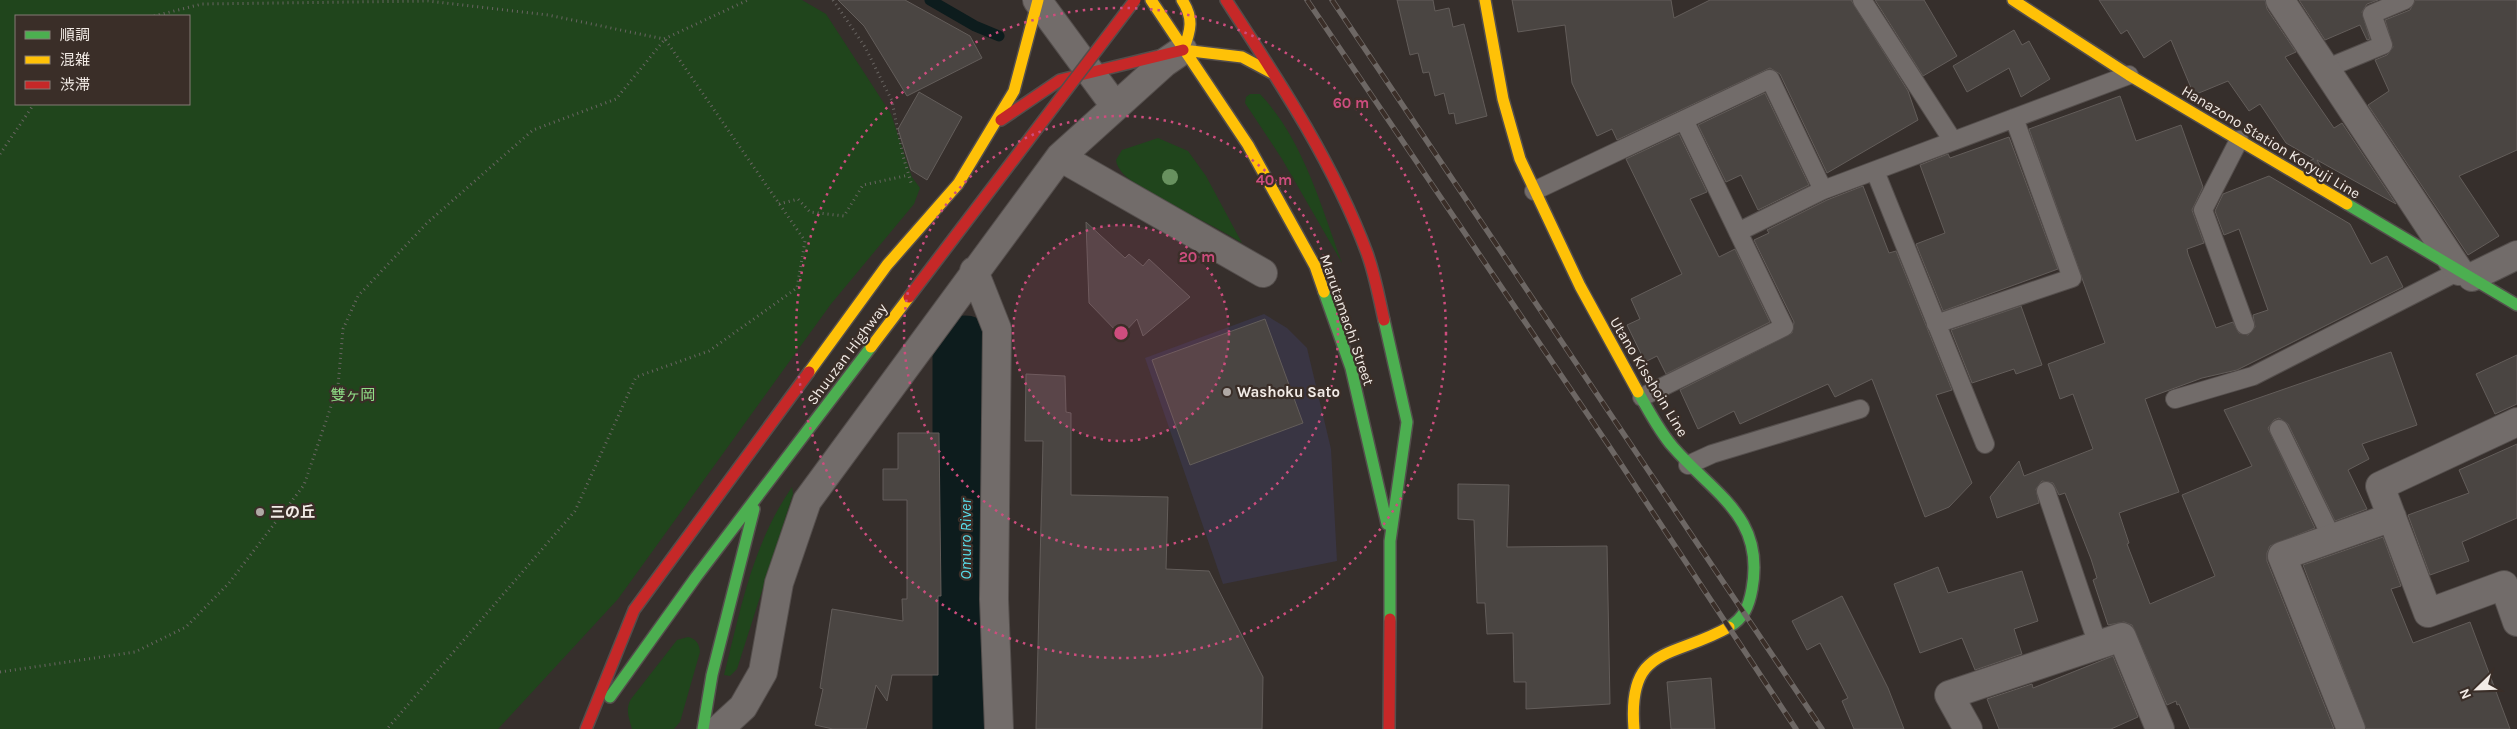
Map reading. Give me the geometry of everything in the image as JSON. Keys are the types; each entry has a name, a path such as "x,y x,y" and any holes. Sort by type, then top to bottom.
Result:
{"main road":[{"path":"586,729 634,610 887,265 958,184 1014,91 1037,0"},
{"name":"Shuuzan Highway","path":"586,729 696,577 1135,0"},
{"name":"Marutamachi Street","path":"1151,0 1248,145 1315,266 1351,368 1390,540"},
{"path":"1182,0 1188,8 1192,28 1183,50"},
{"name":"Marutamachi Street","path":"1226,0 1275,75 1324,157 1367,254 1395,360 1406,422 1390,540 1389,729"},
{"name":"Utano Kisshoin Line","path":"1485,0 1497,72 1511,133 1534,192 1590,308 1662,434 1688,465 1732,508 1747,529 1755,551 1755,573 1746,612 1736,623 1660,657 1642,672 1634,689 1634,729"},
{"name":"Hanazono Station Koryuji Line","path":"2012,0 2129,75 2517,305"},
{"path":"993,126 1060,80 1183,50 1242,57 1275,75"},
{"path":"702,729 732,592 758,496"}],"street":[{"path":"1037,0 1115,106"},
{"path":"2280,0 2465,274 2517,255"},
{"path":"719,729 743,707 764,672 780,583 806,501 1060,157 1164,63 1183,50"},
{"path":"1060,157 1262,273"},
{"path":"974,271 997,329 994,599 1000,729"},
{"path":"2517,422 2380,486 2428,613 2504,585 2517,622"},
{"path":"2351,729 2282,556 2392,517"},
{"path":"1968,729 1949,695 2122,637 2160,729"}],"lane":[{"path":"1862,0 1953,141"},
{"path":"2326,69 2383,44 2372,14 2405,0"},
{"path":"1738,232 1824,190 2129,75"},
{"path":"1534,192 1770,79 1824,190"},
{"path":"1936,324 2072,278 2014,118"},
{"path":"1642,397 1784,327 1684,120"},
{"path":"2239,140 2203,210 2245,325"},
{"path":"1875,170 1985,444"},
{"path":"2175,399 2253,376 2465,274"},
{"path":"1688,465 1712,454 1860,409"},
{"path":"2279,428 2332,538"},
{"path":"2046,491 2098,645"}],"path":[{"path":"158,15 202,4 428,1 548,15 664,39 748,0"},
{"path":"833,0 865,47 892,101 912,186 917,191"},
{"path":"0,672 135,652 186,627 229,583 304,485 338,386 343,328 358,296 427,223 534,130 616,99 665,39 805,241 797,288 709,351 636,377 575,511 387,729"},
{"path":"0,154 33,105"},
{"path":"779,204 798,199 810,212 844,216 863,186 909,175"}],"shaded area":[{"path":"1264,314 1287,328 1307,348 1331,449 1337,561 1223,584 1145,358"}],"green space":[{"name":"雙ヶ岡","path":"0,0 802,0 826,14 891,114 912,177 920,188 914,204 831,304 618,599 498,729 0,729"},
{"path":"1250,94 1260,94 1288,131 1318,196 1342,263 1282,159 1245,103 1246,97"},
{"path":"1158,138 1188,151 1206,176 1242,243 1148,191 1129,179 1120,170 1116,160 1122,150"},
{"path":"792,487 793,494 737,669 730,676 724,675 742,601 757,554 778,509"},
{"path":"688,637 697,642 700,652 680,722 674,729 632,729 628,710 631,699 677,640"}],"building":[{"path":"838,0 905,0 970,36 982,58 907,96 864,26"},
{"path":"1397,0 1433,0 1435,11 1449,8 1453,27 1464,24 1487,116 1456,124 1454,113 1449,114 1444,93 1435,96 1429,72 1423,73 1418,53 1410,55"},
{"path":"1512,0 1671,0 1674,18 1710,0 1851,0 1908,91 1918,120 1827,173 1780,74 1770,68 1617,140 1612,129 1597,136 1572,83 1565,25 1518,32"},
{"path":"1875,0 1924,0 1957,56 1923,76"},
{"path":"2099,0 2265,0 2267,9 2296,52 2285,57 2334,128 2342,123 2396,204 2317,160 2323,172 2306,162 2314,159 2286,143 2260,104 2249,111 2228,81 2194,95 2171,40 2144,58 2127,30 2121,34"},
{"path":"2299,0 2378,0 2367,4 2362,12 2370,39 2367,40 2360,25 2325,40"},
{"path":"2415,0 2517,0 2517,150 2459,176 2499,236 2468,255 2368,105 2389,91 2375,60 2387,55 2393,47 2385,20 2410,10"},
{"path":"2014,30 2022,45 2029,41 2050,79 2021,97 2009,68 1967,92 1953,66"},
{"path":"919,92 962,117 927,180 911,170 898,129"},
{"path":"1765,93 1809,185 1758,210 1741,175 1726,182 1698,125"},
{"path":"2120,96 2136,141 2181,125 2203,187 2192,210 2204,243 2187,249 2216,328 2233,322 2239,333 2248,335 2255,327 2253,315 2268,310 2239,229 2224,235 2215,211 2223,194 2269,176 2350,224 2371,264 2387,256 2403,287 2237,370 2202,378 2145,399 2179,492 2119,513 2129,543 2127,544 2150,604 2215,576 2182,495 2252,466 2224,410 2391,352 2417,425 2362,444 2369,459 2348,470 2367,509 2335,521 2288,424 2279,418 2274,420 2268,428 2315,528 2270,546 2267,553 2267,561 2334,729 2190,729 2179,704 2177,705 2176,701 2167,705 2132,625 2124,622 2108,625 2093,580 2097,578 2091,559 2065,493 2059,495 2053,483 2042,481 2036,489 2039,503 1997,518 1990,497 2019,461 2024,476 2093,449 2073,394 2060,399 2048,364 2105,343 2029,129"},
{"path":"1679,134 1707,192 1690,199 1719,257 1735,249 1770,322 1666,374 1657,356 1645,362 1627,325 1640,319 1631,299 1682,274 1626,159"},
{"path":"2009,137 2058,269 1943,311 1916,244 1945,233 1920,165 1948,154 1950,158"},
{"path":"1863,186 1889,253 1896,251 1952,390 1936,395 1972,483 1949,507 1925,517 1872,379 1835,397 1828,384 1740,424 1734,411 1698,429 1680,390 1792,333 1794,322 1754,240 1769,233 1767,230 1827,200"},
{"path":"1086,222 1125,258 1129,254 1143,266 1149,259 1190,297 1143,336 1137,319 1121,336 1089,303"},
{"path":"2021,306 2042,365 2016,374 2014,369 1972,383 1951,330"},
{"name":"Washoku Sato","path":"1265,319 1303,423 1190,465 1152,360"},
{"path":"2517,355 2517,404 2495,414 2476,374"},
{"path":"1026,374 1065,376 1066,412 1071,413 1071,495 1168,497 1166,569 1209,571 1263,677 1262,729 1036,729 1043,441 1025,441"},
{"path":"898,433 939,433 941,596 938,596 938,675 892,675 887,701 876,685 866,729 833,729 815,725 823,689 820,688 832,609 903,621 902,599 907,599 907,500 883,500 883,469 898,469"},
{"path":"2517,444 2517,518 2462,542 2469,561 2430,575 2408,515 2469,493 2459,470"},
{"path":"1458,484 1509,485 1507,547 1607,546 1610,704 1526,709 1526,682 1514,682 1513,633 1487,634 1485,603 1477,603 1474,520 1458,519"},
{"path":"2383,537 2401,586 2391,589 2413,643 2470,622 2510,729 2366,729 2303,565"},
{"path":"1938,567 1948,593 2022,571 2038,621 2014,629 2022,654 1975,670 1962,638 1920,653 1894,584"},
{"path":"1842,596 1888,688 1904,729 1854,729 1842,701 1848,698 1820,643 1807,650 1792,621"},
{"path":"2113,656 2138,717 2111,729 1999,729 1987,699 2032,684 2033,688"},
{"path":"1711,678 1715,729 1671,729 1667,682"}],"waterway":[{"path":"930,0 975,26 999,36"},
{"name":"Omuro River","path":"965,348 965,729"}],"railway":[{"path":"1307,0 1609,446 1796,729"},
{"path":"1332,0 1822,729"}],"traffic: fast":[{"path":"2347,204 2517,305"},
{"path":"1324,292 1351,368 1387,524"},
{"path":"1384,320 1407,422 1390,541 1390,619"},
{"path":"610,697 696,577 871,347"},
{"path":"1638,392 1668,441 1733,509 1744,525 1751,543 1754,564 1751,595 1742,616 1729,627"},
{"path":"703,729 712,675 754,509"}],"traffic: slow":[{"path":"809,372 887,265 958,184 1014,91 1038,0"},
{"path":"1151,0 1248,145 1315,266 1324,292"},
{"path":"1182,0 1190,19 1188,37 1183,50"},
{"path":"1485,0 1503,99 1520,159 1580,286 1638,392"},
{"path":"2013,0 2129,75 2347,204"},
{"path":"1183,50 1242,57 1272,73"},
{"path":"871,347 909,297"},
{"path":"1634,729 1634,702 1638,682 1646,668 1658,658 1672,651 1729,627"}],"traffic: jam":[{"path":"909,297 1135,0"},
{"path":"1226,0 1304,123 1338,186 1367,253 1375,278 1384,320"},
{"path":"1001,120 1060,80 1183,50"},
{"path":"586,729 634,610 809,372"},
{"path":"1389,729 1390,619"}],"place":[{"name":"Washoku Sato","path":"1227,392"},
{"name":"三の丘","path":"260,512"}]}
